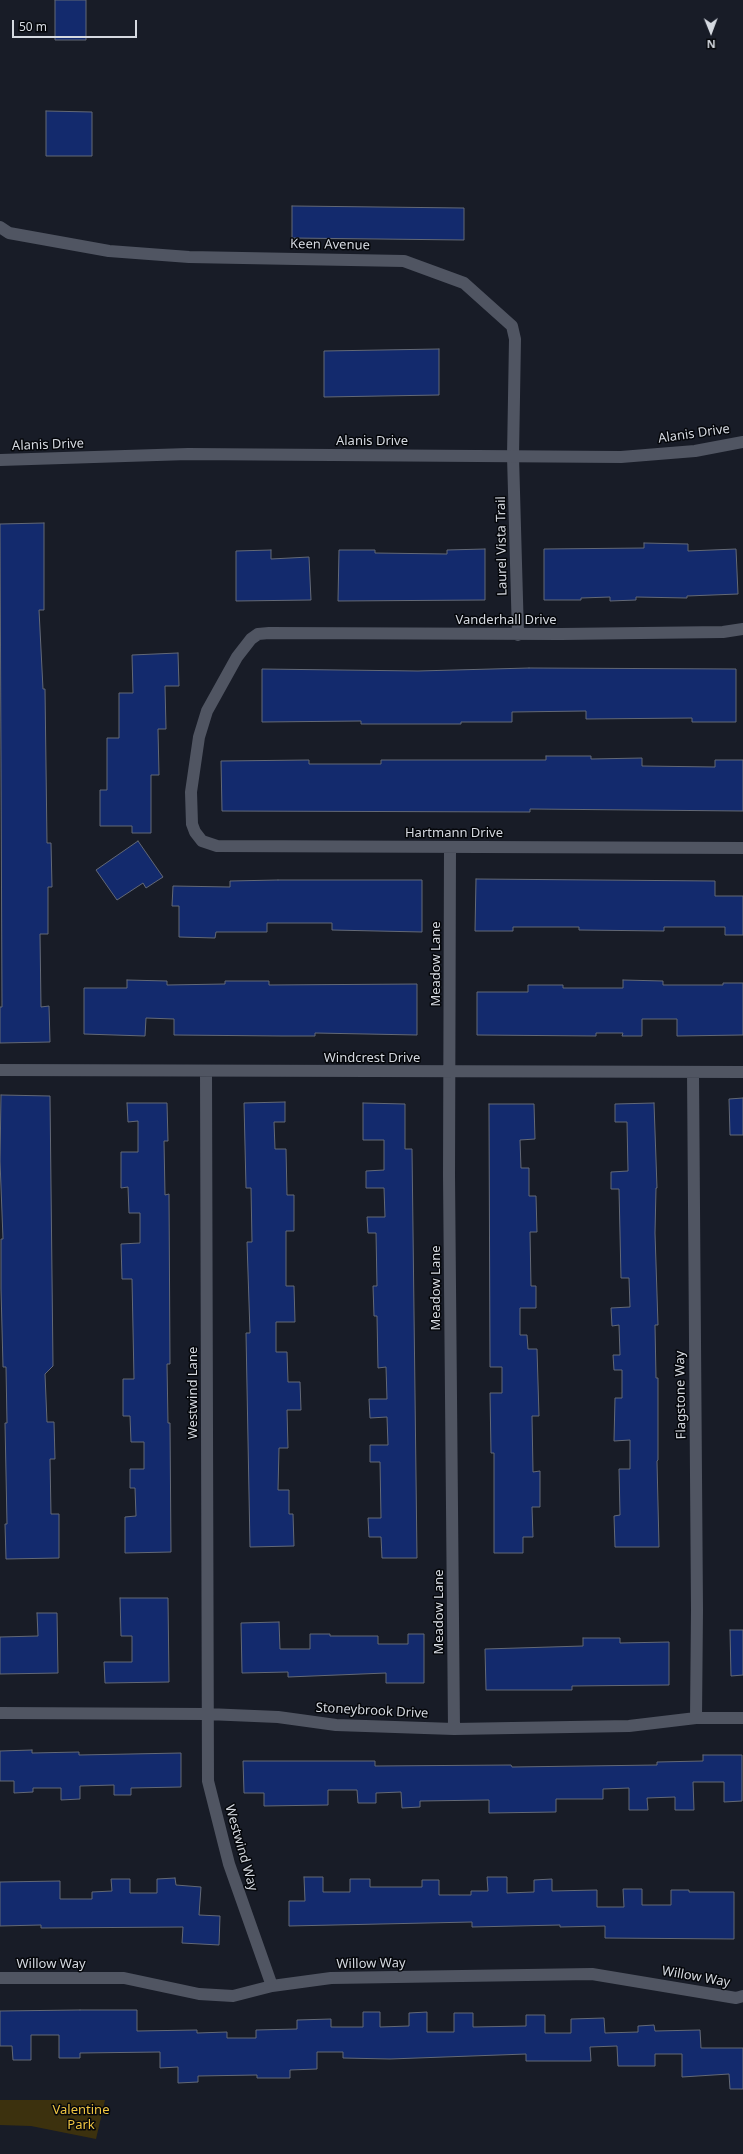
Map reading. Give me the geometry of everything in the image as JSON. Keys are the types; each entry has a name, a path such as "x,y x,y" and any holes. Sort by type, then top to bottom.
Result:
{"street":[{"name":"Keen Avenue","path":"0,227 9,233 109,251 189,256 404,260 464,283 512,326 515,339 513,456"},
{"name":"Alanis Drive","path":"0,460 188,454 621,456 695,451 743,442"},
{"name":"Laurel Vista Trail","path":"513,456 518,634"},
{"name":"Vanderhall Drive","path":"191,808 194,764 199,737 207,711 233,663 251,639 258,634 270,632 518,634 723,632 743,629"},
{"name":"Hartmann Drive","path":"191,808 195,832 202,841 217,846 743,848"},
{"name":"Meadow Lane","path":"450,847 454,1729"},
{"name":"Windcrest Drive","path":"0,1070 206,1072 743,1072"},
{"name":"Westwind Lane","path":"206,1072 207,1714"},
{"name":"Flagstone Way","path":"693,1072 697,1604 696,1718"},
{"name":"Stoneybrook Drive","path":"0,1713 207,1714 278,1717 336,1726 454,1729 629,1726 696,1718 743,1718"},
{"name":"Westwind Way","path":"207,1714 208,1781 229,1864 272,1986"},
{"name":"Willow Way","path":"0,1978 124,1978 199,1994 233,1996 272,1986 331,1978 592,1974 736,1998 743,1996"}],"green space":[{"name":"Valentine Park","path":"0,2100 105,2100 96,2139 31,2126 0,2125"}],"building":[{"path":"55,0 86,0 86,40 55,40"},
{"path":"46,111 92,112 92,156 46,156"},
{"path":"292,206 464,208 464,240 292,238"},
{"path":"439,349 439,395 324,397 324,351"},
{"path":"44,523 44,610 39,610 43,689 45,689 47,843 51,843 52,887 48,887 48,934 40,934 41,1007 49,1006 50,1042 0,1043 0,1007 2,1007 0,524"},
{"path":"644,543 688,544 688,551 736,549 738,594 687,596 687,598 636,597 636,600 610,601 610,597 581,598 581,600 544,600 544,549 644,548"},
{"path":"485,549 485,600 338,601 339,550 375,550 375,553 447,554 447,550"},
{"path":"271,550 271,559 309,557 311,600 236,601 236,551"},
{"path":"178,653 179,686 165,686 166,729 158,729 159,775 151,775 151,833 132,833 132,826 100,826 100,790 107,790 107,738 119,738 119,693 133,693 132,655"},
{"path":"529,668 736,669 736,722 692,722 692,718 586,719 586,711 512,712 512,722 461,722 461,724 361,724 361,721 262,722 262,669 418,671"},
{"path":"546,756 591,756 591,759 642,758 642,766 715,767 715,760 743,760 743,811 530,809 530,812 222,811 221,761 309,760 309,764 381,764 381,760 546,760"},
{"path":"138,841 163,877 146,888 143,883 117,900 96,870"},
{"path":"476,879 715,881 715,896 743,896 743,935 725,935 725,927 664,927 664,931 579,930 579,927 513,927 513,931 475,931"},
{"path":"422,880 422,932 332,930 332,923 267,923 267,932 216,932 215,938 179,937 179,906 172,906 173,886 230,887 230,881"},
{"path":"127,980 167,981 167,985 225,984 225,981 269,981 269,985 417,984 417,1035 315,1033 315,1036 174,1035 174,1019 146,1018 145,1036 84,1034 84,988 127,988"},
{"path":"623,980 663,981 663,985 723,985 723,983 743,983 743,1035 677,1036 677,1019 642,1019 642,1036 622,1036 623,1033 596,1033 596,1036 477,1035 477,992 528,992 528,985 563,985 563,988 623,988"},
{"path":"1,1095 50,1096 53,1366 45,1374 47,1422 54,1422 55,1459 50,1459 51,1514 59,1514 59,1558 6,1559 5,1524 7,1524 5,1423 7,1423 6,1367 3,1367 1,1289 1,1239 3,1239 0,1161"},
{"path":"743,1098 743,1135 730,1135 729,1099"},
{"path":"285,1102 285,1122 274,1122 275,1149 286,1149 287,1195 294,1195 294,1231 286,1231 286,1286 294,1286 295,1322 276,1322 276,1352 287,1352 288,1382 300,1382 301,1410 287,1410 288,1448 279,1448 278,1490 289,1490 289,1514 293,1514 294,1546 250,1547 246,1333 250,1333 247,1242 252,1242 251,1188 246,1188 244,1103"},
{"path":"127,1103 167,1103 168,1141 164,1141 165,1195 169,1194 170,1364 167,1364 168,1423 170,1423 171,1552 125,1553 125,1517 136,1516 135,1488 130,1488 130,1469 144,1469 144,1442 131,1442 130,1416 123,1416 123,1379 134,1379 132,1279 122,1279 121,1244 140,1243 140,1213 129,1213 128,1187 121,1188 121,1152 138,1152 138,1121 128,1122"},
{"path":"363,1103 405,1104 405,1149 412,1149 417,1558 382,1558 381,1537 369,1537 368,1518 381,1518 380,1462 370,1462 370,1445 388,1445 387,1417 370,1418 369,1399 387,1399 386,1367 378,1368 377,1316 374,1316 373,1286 377,1286 376,1233 368,1233 367,1217 385,1217 384,1188 366,1188 366,1171 384,1170 384,1140 363,1140"},
{"path":"654,1103 657,1188 655,1233 658,1325 655,1325 656,1378 658,1378 657,1461 659,1547 615,1547 614,1516 620,1515 619,1469 630,1469 630,1440 614,1441 615,1398 622,1398 622,1370 614,1370 613,1355 620,1355 619,1325 612,1326 611,1308 630,1307 629,1278 621,1278 619,1189 611,1189 611,1172 628,1171 627,1122 615,1122 615,1104"},
{"path":"489,1104 534,1104 535,1139 520,1140 521,1168 529,1168 529,1196 536,1196 537,1232 530,1232 531,1286 536,1286 536,1308 520,1308 520,1335 527,1335 528,1349 537,1349 539,1416 532,1416 533,1472 540,1471 540,1507 532,1507 533,1537 523,1537 523,1553 494,1553 494,1453 491,1453 490,1393 502,1393 502,1367 490,1367"},
{"path":"120,1598 168,1598 169,1682 105,1683 104,1662 132,1662 132,1636 121,1636"},
{"path":"37,1613 57,1613 58,1673 0,1674 0,1637 38,1636"},
{"path":"279,1622 280,1649 310,1649 310,1634 330,1634 330,1636 378,1636 378,1644 408,1644 408,1634 424,1634 424,1683 386,1683 386,1673 288,1677 288,1672 242,1673 241,1623"},
{"path":"730,1630 743,1630 743,1675 731,1676"},
{"path":"583,1638 620,1638 620,1643 669,1642 669,1685 572,1686 572,1690 486,1690 485,1649 583,1646"},
{"path":"32,1750 32,1753 79,1752 79,1755 181,1753 181,1787 131,1788 131,1795 114,1795 114,1785 80,1786 80,1799 61,1800 61,1788 33,1788 33,1792 14,1793 14,1781 0,1781 0,1751"},
{"path":"703,1755 742,1755 742,1801 724,1802 724,1782 693,1782 694,1810 675,1810 675,1797 647,1798 648,1810 629,1810 629,1788 603,1789 603,1799 556,1799 556,1812 489,1813 489,1800 420,1801 420,1807 402,1808 401,1792 376,1793 376,1803 358,1803 357,1790 328,1790 328,1805 264,1806 264,1793 244,1793 243,1761 375,1761 375,1766 511,1765 512,1767 657,1765 657,1762 703,1761"},
{"path":"304,1877 323,1877 323,1892 350,1892 350,1879 370,1879 370,1887 422,1887 422,1880 439,1880 439,1895 471,1895 471,1891 488,1891 487,1877 507,1877 507,1893 534,1892 534,1880 552,1879 552,1891 597,1890 597,1907 624,1907 623,1889 642,1889 642,1905 671,1905 671,1890 689,1890 689,1892 734,1892 734,1939 605,1938 605,1926 560,1927 560,1925 472,1927 472,1922 289,1926 289,1901 305,1901"},
{"path":"175,1878 176,1885 201,1887 199,1915 220,1916 219,1945 182,1943 183,1927 41,1928 41,1925 0,1926 0,1882 60,1881 60,1899 92,1899 92,1892 112,1891 111,1879 130,1879 130,1893 157,1893 157,1879"},
{"path":"137,2010 137,2031 197,2030 197,2033 227,2032 227,2038 256,2038 256,2030 297,2029 297,2020 331,2019 331,2027 363,2027 363,2012 380,2012 380,2027 409,2026 409,2013 427,2012 427,2032 454,2032 454,2013 473,2013 473,2027 526,2026 526,2015 545,2015 545,2033 571,2033 571,2019 604,2018 605,2033 638,2032 638,2026 654,2025 655,2031 700,2030 701,2048 743,2048 743,2089 730,2089 729,2074 682,2077 682,2054 655,2054 655,2066 618,2066 617,2046 590,2047 591,2061 526,2061 526,2054 390,2059 343,2058 343,2052 317,2052 317,2069 290,2070 290,2078 257,2078 257,2075 198,2076 198,2082 178,2083 178,2067 160,2068 160,2052 80,2053 80,2058 59,2058 59,2035 31,2035 31,2060 13,2060 12,2046 0,2046 0,2011"}]}
